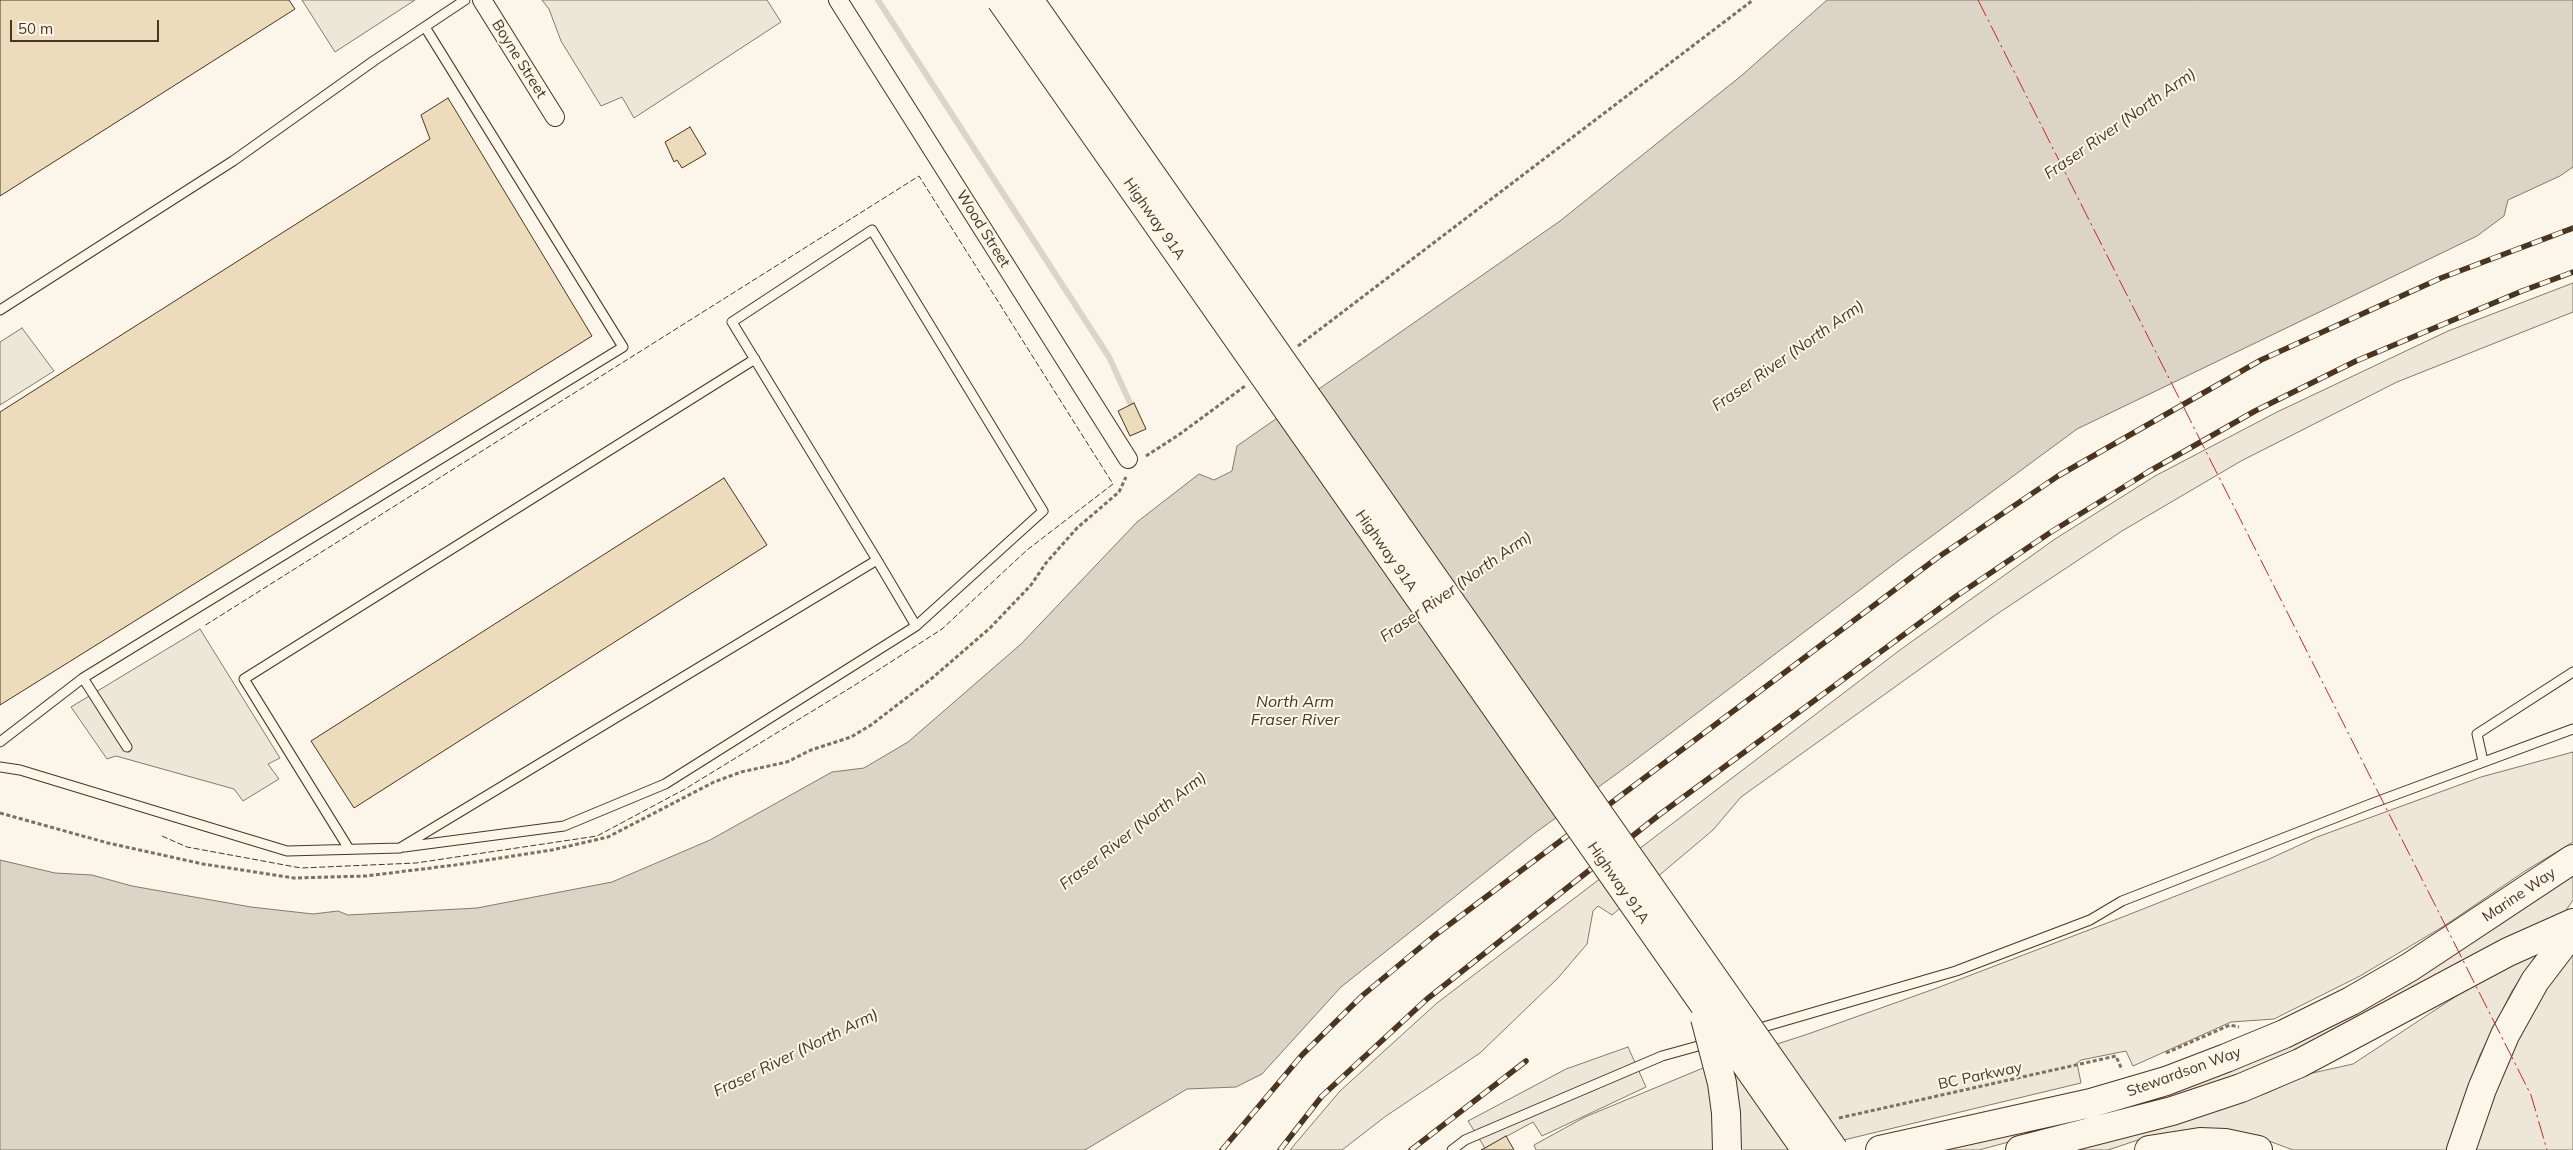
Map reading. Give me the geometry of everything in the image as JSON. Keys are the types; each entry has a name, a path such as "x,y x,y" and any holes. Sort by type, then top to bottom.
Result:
{"main road":[{"name":"Highway 91A","path":"1001,0 1806,1150"},
{"name":"Highway 91A","path":"1029,0 1834,1150"},
{"name":"Marine Way","path":"2464,931 2573,859"},
{"name":"Stewardson Way","path":"2020,1150 2172,1111 2241,1088 2342,1042 2508,952 2573,923"},
{"name":"Stewardson Way","path":"1880,1150 2091,1103 2201,1068 2284,1034 2350,1001 2464,931"},
{"path":"2461,1150 2482,1089 2505,1035 2535,981 2573,931"},
{"path":"1700,1000 1722,1083 1728,1150"},
{"path":"2149,1150 2200,1142 2232,1144 2258,1150"}],"street":[{"name":"Boyne Street","path":"482,0 555,117"},
{"name":"Wood Street","path":"838,0 1128,459"}],"lane":[{"path":"0,310 233,161 465,0"},
{"path":"0,742 83,678 623,348 425,27"},
{"path":"0,767 20,770 288,851 400,848 564,826 665,784 916,626 1042,511 872,230 732,322 878,560 916,626"},
{"path":"349,849 244,679 755,359"},
{"path":"400,848 878,560"},
{"path":"2483,761 2477,734 2573,672"},
{"path":"83,678 127,747"},
{"path":"1452,1150 1465,1140 1662,1056 1956,971 2090,920 2122,901 2483,761 2573,730"}],"path":[{"path":"1292,351 1753,0"},
{"path":"0,814 108,843 203,864 294,878 366,876 455,865 552,850 608,837 714,782 741,772 787,762 811,750 851,737 895,708 980,638 1010,608 1078,528 1119,492 1126,480 1128,459 1147,455 1180,434 1252,381"},
{"name":"BC Parkway","path":"1831,1120 2116,1056 2124,1072"}],"shaded area":[{"path":"302,0 415,0 335,52"},
{"path":"542,0 767,0 781,22 634,118 622,97 601,106 561,41 549,9"},
{"path":"2573,283 2573,312 2397,382 2241,461 2122,531 1997,614 1741,797 1713,830 1612,915 1598,906 1593,911 1587,944 1558,978 1480,1053 1386,1116 1342,1150 1290,1150 1340,1091 1437,1003 1900,650 2055,539 2155,476 2277,412 2448,331"},
{"path":"22,328 54,371 0,405 0,342"},
{"path":"200,629 280,758 268,764 279,779 243,801 234,789 116,756 107,759 71,707"},
{"path":"2573,752 2573,842 2525,871 2444,926 2360,976 2274,1019 2231,1022 2133,1066 2126,1051 2081,1060 2077,1063 2081,1083 1802,1150 1536,1150 1534,1145 1585,1117 1703,1068 1808,1034 1937,988 2267,860 2317,837 2481,777"},
{"path":"2573,871 2573,900 2512,991 2480,1055 2446,1150 2293,1150 2253,1135 2190,1131 2138,1140 2108,1150 2073,1150 2176,1124 2267,1093 2308,1074 2353,1064 2467,989 2352,1026 2212,1087 1979,1150 1921,1150 2162,1092"},
{"path":"2573,948 2573,1150 2472,1150 2489,1100 2531,1009"},
{"path":"1628,1047 1646,1087 1542,1136 1533,1122 1485,1148 1468,1121 1566,1069"}],"water":[{"name":"North Arm Fraser River","path":"1827,0 2573,0 2573,167 2560,176 2508,200 2504,216 2477,236 2077,429 1535,833 1341,987 1262,1074 1236,1087 1187,1089 1085,1150 0,1150 0,860 55,873 92,875 132,886 251,907 313,914 338,911 348,915 477,908 612,882 710,840 832,772 864,768 908,742 1021,644 1137,522 1199,474 1214,480 1232,471 1237,446 1560,221 1741,76"}],"building":[{"path":"0,0 289,0 295,9 0,196"},
{"path":"448,98 592,336 0,705 0,412 430,139 421,115"},
{"path":"690,127 706,154 682,168 677,160 674,162 665,142"},
{"path":"1134,403 1146,429 1130,436 1118,411"},
{"path":"724,478 767,545 354,808 311,741"},
{"path":"1506,1136 1514,1150 1481,1150 1485,1148"}],"waterway":[{"path":"878,0 1109,357 1131,405"}],"railway":[{"path":"1222,1150 1302,1055 1363,995 1434,936 1937,558 2058,476 2261,360 2441,278 2573,228"},
{"path":"1280,1150 1322,1096 1427,999 1659,815 1955,597 2051,532 2148,472 2255,411 2356,361 2522,291 2573,272"},
{"path":"1411,1150 1526,1061"}],"fence":[{"path":"162,836 187,847 301,868 416,863 597,836 685,789 855,685 942,629 1027,550 1113,484 919,176 204,626"}],"power":[{"path":"1978,0 2531,1095 2547,1150"}],"water label":[{"name":"Fraser River (North Arm)","path":"2120,124"},
{"name":"Fraser River (North Arm)","path":"1788,356"},
{"name":"Fraser River (North Arm)","path":"1456,587"},
{"name":"Fraser River (North Arm)","path":"1133,831"},
{"name":"Fraser River (North Arm)","path":"796,1053"}]}
